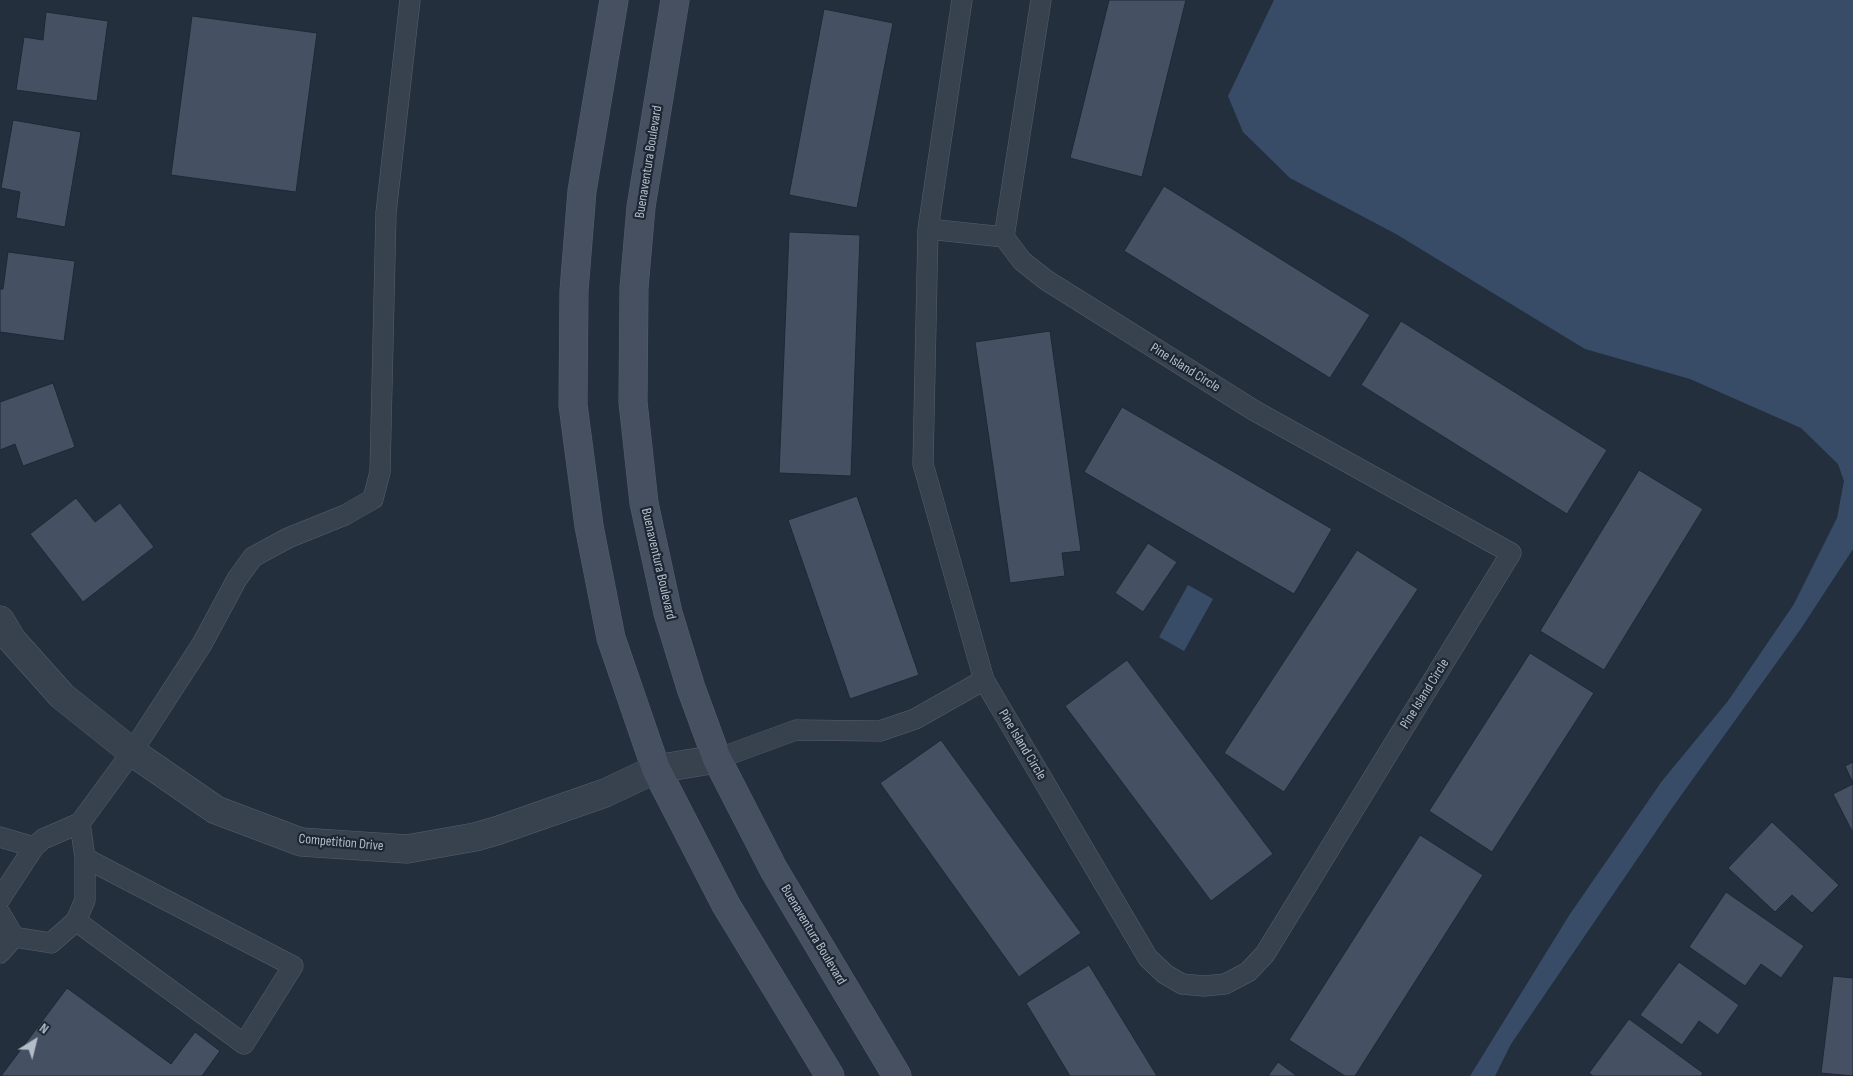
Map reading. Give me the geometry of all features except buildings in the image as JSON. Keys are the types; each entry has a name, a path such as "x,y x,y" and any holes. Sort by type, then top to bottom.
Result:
{"main road":[{"path":"614,0 582,190 574,291 573,405 589,526 611,638 656,769 726,905 830,1076"},
{"name":"Buenaventura Boulevard","path":"675,0 641,207 634,288 633,402 644,503 668,613 691,688 717,759 774,870 897,1076"}],"street":[{"name":"Competition Drive","path":"0,620 12,640 62,696 132,752 216,810 301,842 407,849 475,837 605,793 656,769 717,759"}],"lane":[{"path":"0,900 34,847 43,839 80,823 132,752 202,644 237,579 252,557 288,538 345,515 373,499 380,472 386,213 410,0"},
{"name":"Pine Island Circle","path":"962,0 928,229 924,464 984,680 1148,958 1164,974 1182,984 1204,986 1225,984 1248,972 1265,954 1511,553 1246,406 1046,280 1022,260 1004,237"},
{"path":"928,229 1004,237 1041,0"},
{"path":"717,759 796,730 880,731 915,719 984,680"},
{"path":"7,935 51,943 76,920 85,900 85,858 80,823"},
{"path":"0,837 34,847"},
{"path":"76,920 244,1044 293,966 85,858"},
{"path":"0,913 7,935 0,953"}],"water":[{"path":"1274,0 1853,0 1853,549 1800,630 1672,808 1511,1044 1495,1076 1470,1076 1570,914 1662,781 1728,701 1794,604 1837,518 1844,481 1838,464 1801,428 1690,379 1585,349 1396,234 1290,178 1243,132 1228,96"},
{"path":"1188,585 1213,599 1184,651 1159,637"}]}
